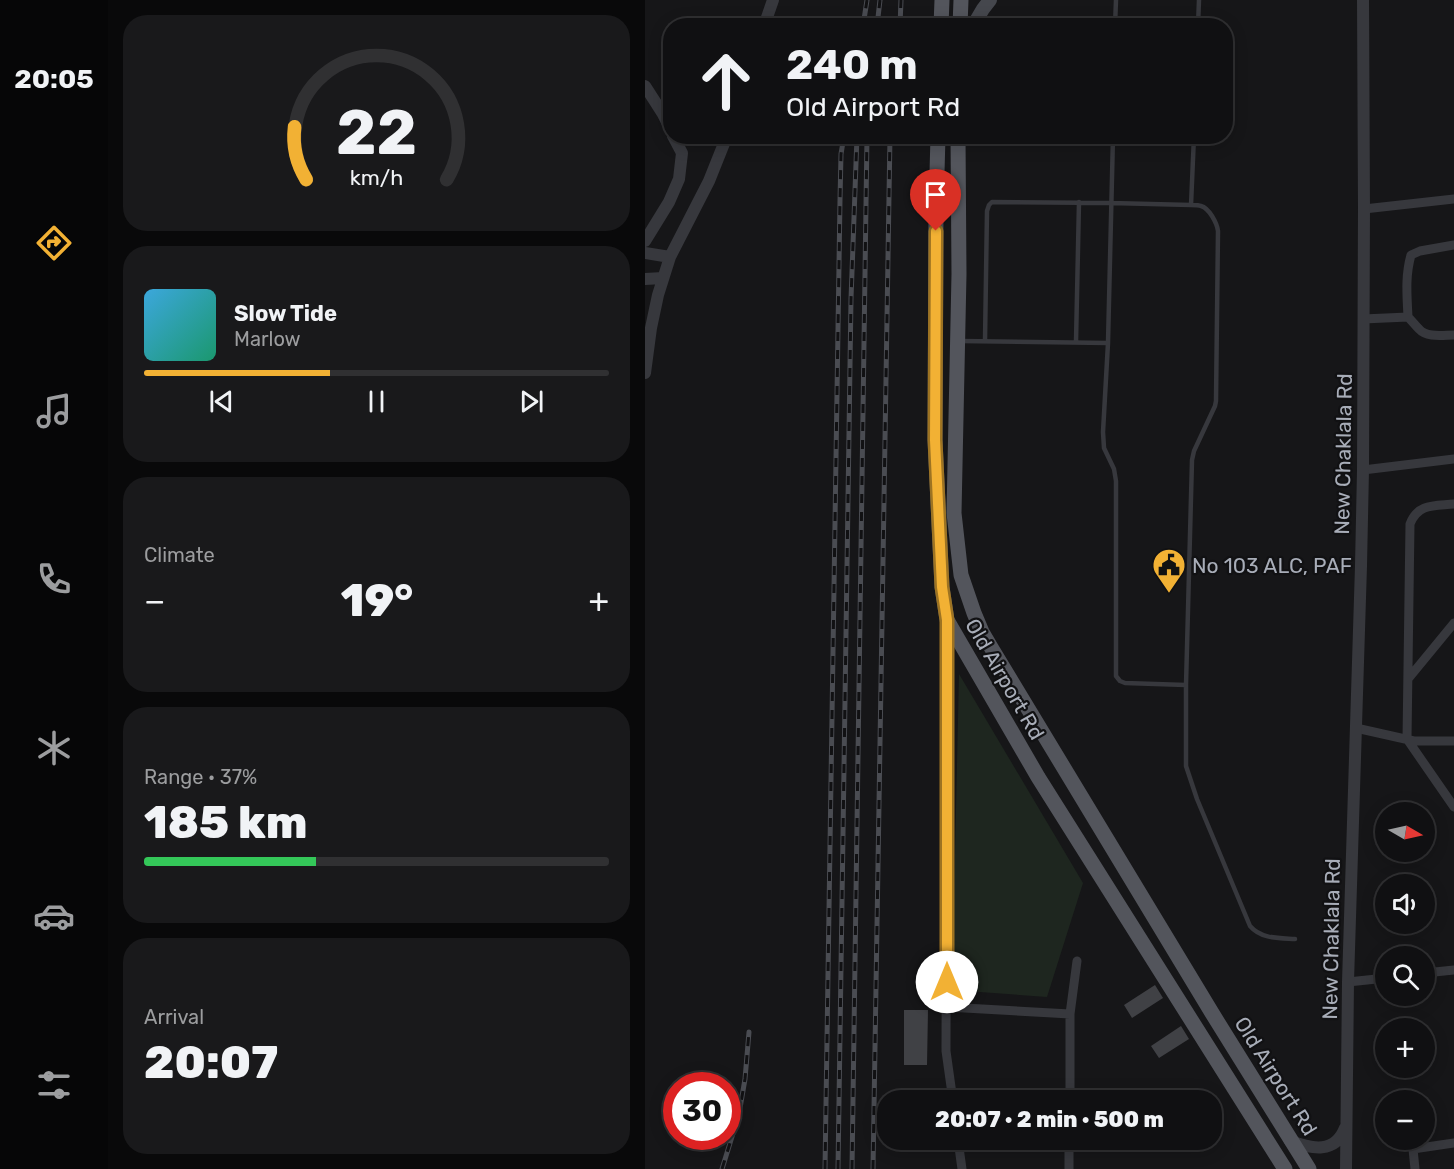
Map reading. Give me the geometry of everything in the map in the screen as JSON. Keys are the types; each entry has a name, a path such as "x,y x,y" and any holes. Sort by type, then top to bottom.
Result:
{"main road":[{"path":"941,18 942,0"},
{"path":"960,18 961,0"},
{"path":"978,18 990,0"},
{"name":"Old Airport Rd","path":"938,144 935,440 942,587 947,620 1038,777 1283,1164"},
{"name":"Old Airport Rd","path":"958,144 959,274 954,513 961,575 974,613 992,650 1309,1169"},
{"path":"942,587 951,601 957,603 961,599 961,575"},
{"path":"966,654 963,641 967,634 974,633 979,636 992,650"}],"street":[{"path":"767,18 773,0"},
{"name":"New Chaklala Rd","path":"1346,1169 1348,982 1363,470 1363,0"},
{"path":"645,86 663,114"},
{"path":"645,241 669,202 679,179 682,153 677,144"},
{"path":"645,373 658,295 670,257 709,181 724,144"},
{"path":"1364,209 1454,199"},
{"path":"1408,317 1406,286 1411,255 1420,251 1454,245"},
{"path":"645,253 670,257"},
{"path":"645,279 663,278"},
{"path":"1363,319 1408,317 1420,331 1428,334 1454,335"},
{"path":"1363,470 1454,459"},
{"path":"1454,504 1423,507 1413,516 1410,524 1407,679 1407,739 1454,807"},
{"path":"947,620 946,1051 951,1090"},
{"path":"1407,679 1454,623"},
{"path":"1356,728 1407,739 1454,741"},
{"path":"1070,1090 1070,1014 1077,961"},
{"path":"1435,972 1454,970"},
{"path":"1348,982 1375,979"},
{"path":"947,1007 1070,1014"},
{"path":"1290,1141 1306,1146 1326,1146 1338,1141 1347,1124"},
{"path":"1416,1169 1413,1149 1454,1143"},
{"path":"959,1150 962,1169"},
{"path":"1069,1150 1069,1169"}],"lane":[{"path":"1115,18 1116,0"},
{"path":"1198,18 1199,0"},
{"path":"1113,144 1109,343 1103,432 1104,448 1114,469 1116,481 1116,675 1120,681 1125,683 1186,685"},
{"path":"1191,205 1194,144"},
{"path":"985,341 987,211 992,202 1203,206 1217,226 1216,400 1192,460 1186,766 1197,799 1250,926 1258,934 1295,939"},
{"path":"1076,342 1079,202"},
{"path":"958,341 1109,343"}],"shaded area":[{"path":"959,674 1083,883 1047,997 952,990"}],"building":[{"path":"1155,985 1163,998 1132,1018 1124,1005"},
{"path":"904,1010 928,1010 927,1065 904,1065"},
{"path":"1181,1026 1189,1039 1159,1058 1151,1046"}],"railway":[{"path":"864,18 867,0"},
{"path":"878,18 880,0"},
{"path":"900,18 901,0"},
{"path":"825,1169 843,144"},
{"path":"838,1169 851,299 857,144"},
{"path":"852,1169 867,144"},
{"path":"873,1169 890,144"},
{"path":"722,1169 739,1114 749,1032"}],"place":[{"name":"No 103 ALC, PAF","path":"1169,594"}],"route":[{"path":"936,231 935,440 942,587 947,620 947,982"}]}
